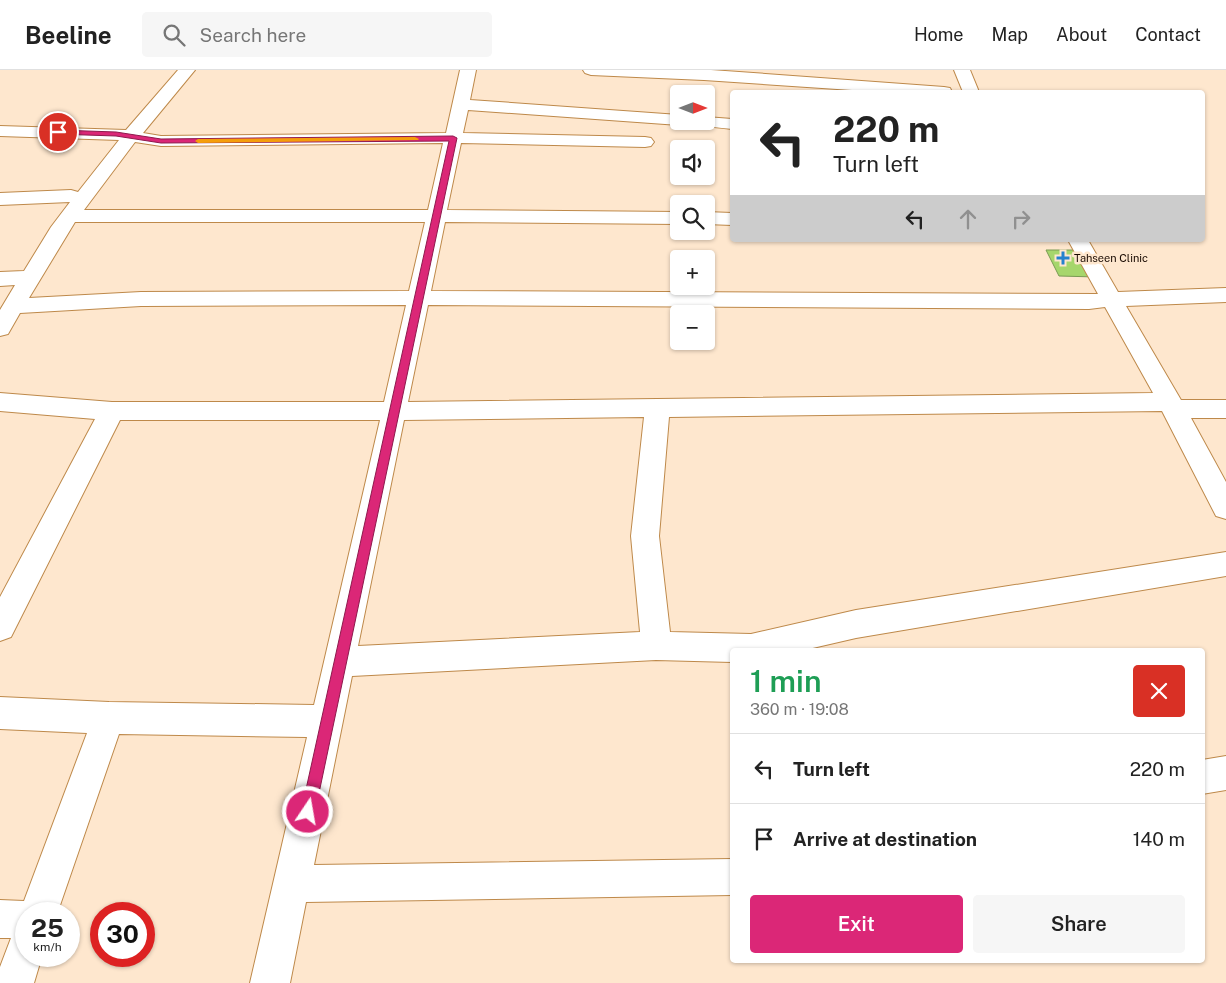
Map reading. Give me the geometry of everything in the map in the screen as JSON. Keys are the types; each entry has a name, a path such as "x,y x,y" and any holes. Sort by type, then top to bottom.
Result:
{"street":[{"path":"0,328 30,278 82,199 187,70"},
{"path":"270,983 468,70"},
{"path":"591,70 703,72 920,90"},
{"path":"962,70 970,90"},
{"path":"461,104 670,119"},
{"path":"715,123 730,124"},
{"path":"0,131 132,136 161,141 453,138 645,142"},
{"path":"0,199 71,196 82,199"},
{"path":"70,216 670,218"},
{"path":"715,218 730,219"},
{"path":"1079,242 1226,508"},
{"path":"0,279 30,278"},
{"path":"13,306 141,299 420,298 1079,302 1226,295"},
{"path":"0,402 112,411 1171,406 1226,409"},
{"path":"656,646 645,536 657,408"},
{"path":"0,627 112,411"},
{"path":"341,662 656,646 752,648 856,624 1226,564"},
{"path":"0,713 109,718 328,721"},
{"path":"42,902 109,718"},
{"path":"1205,776 1226,773"},
{"path":"292,884 730,877"},
{"path":"0,919 15,920"},
{"path":"14,983 19,967"}],"building":[{"path":"1046,250 1083,250 1097,277 1059,276"}],"slow traffic":[{"path":"198,141 415,139"}],"place":[{"name":"Tahseen Clinic","path":"1063,258"}],"route":[{"path":"58,132 116,134 161,141 453,138 308,812"}]}
